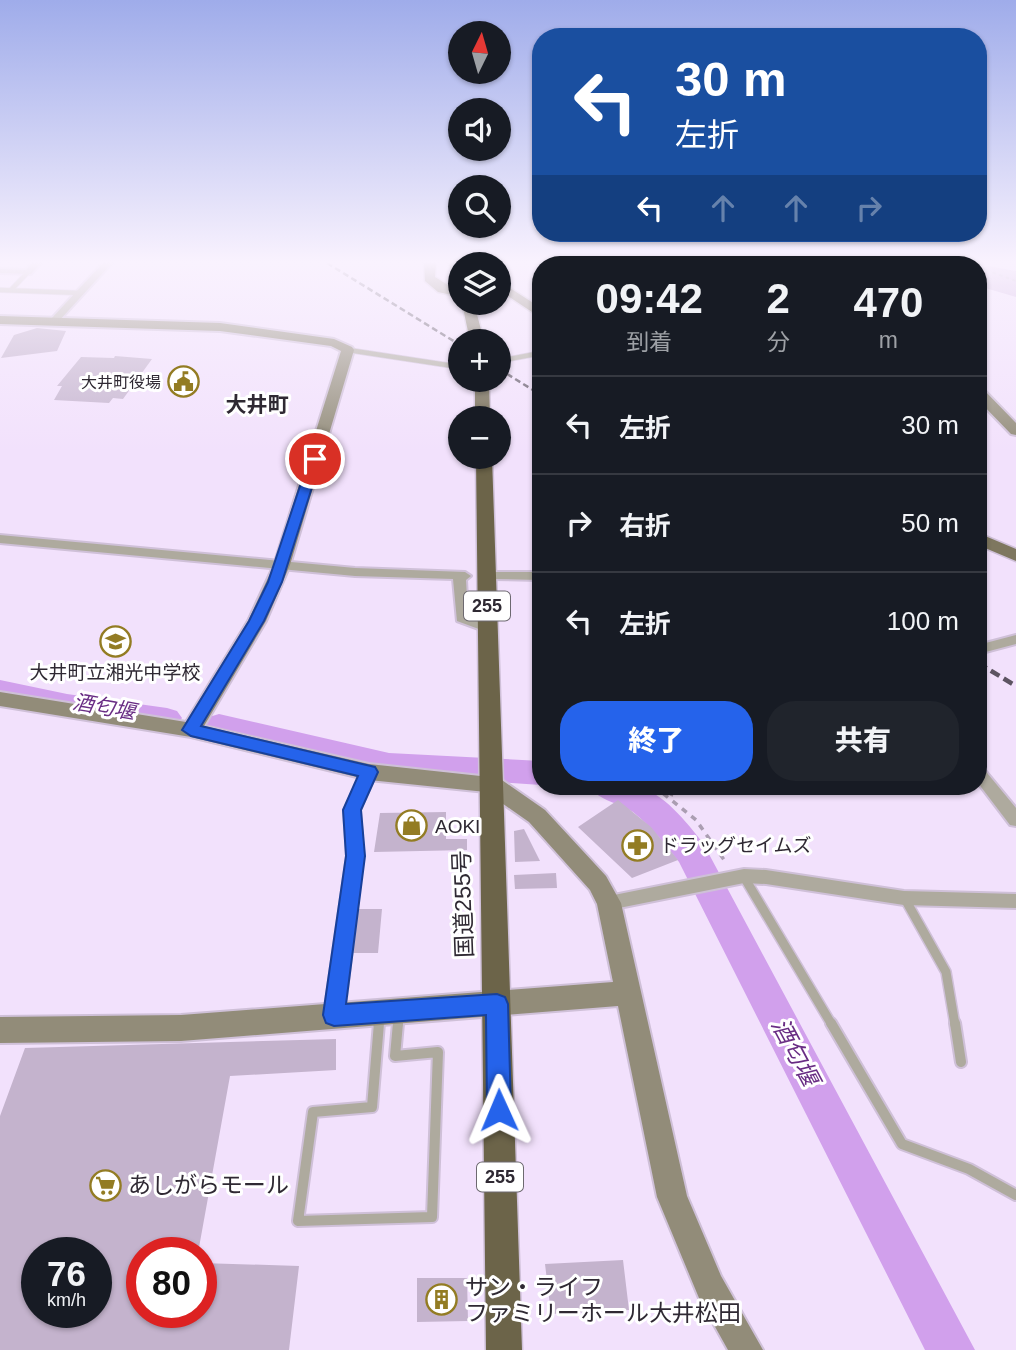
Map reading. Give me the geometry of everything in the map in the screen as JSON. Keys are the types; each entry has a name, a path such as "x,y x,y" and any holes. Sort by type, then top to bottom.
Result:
{"highway":[{"name":"国道255号","path":"484,469 504,1350"}],"main road":[{"path":"987,542 1016,556"}],"street":[{"path":"191,730 257,621 282,565 348,350 334,343 220,327 192,326"},
{"path":"987,401 1016,431"},
{"path":"0,539 355,572 462,576 462,618 487,628"},
{"path":"496,576 532,576"},
{"path":"987,647 1016,639"},
{"path":"0,699 191,730 369,772 490,772 537,816 598,883 609,903 672,1197 710,1287 746,1350"},
{"path":"334,1015 355,856 352,810 369,772"},
{"path":"987,783 1016,820"},
{"path":"609,903 737,877 766,877 904,898 1016,901"},
{"path":"0,1030 181,1028 629,993"}],"lane":[{"path":"348,350 448,365"},
{"path":"511,359 532,356"},
{"path":"737,877 902,1144 969,1169 1016,1195"},
{"path":"904,898 946,972 961,1062"},
{"path":"389,1012 395,1056 438,1052 432,1217 298,1221 313,1112 372,1107 389,1012"}],"path":[{"path":"668,795 702,823 737,877"}],"building":[{"path":"37,328 66,331 57,351 1,358 14,335"},
{"path":"81,357 152,359 123,399 113,398 109,403 54,400 62,386 57,386"},
{"path":"618,800 651,827 678,860 632,878 578,827"},
{"name":"AOKI","path":"446,812 446,839 467,839 467,850 374,852 380,813"},
{"path":"524,829 540,861 515,862 514,831"},
{"path":"556,873 557,888 515,889 514,875"},
{"path":"354,909 382,909 378,953 350,953"},
{"name":"あしがらモール","path":"336,1039 336,1070 230,1076 201,1237 126,1237 126,1328 217,1328 217,1263 299,1266 289,1350 0,1350 0,1116 25,1048"},
{"path":"623,1260 629,1310 551,1314 545,1264"},
{"name":"サン・ライフ ファミリーホール大井松田","path":"417,1278 467,1278 468,1321 417,1322"}],"waterway":[{"name":"酒匂堰","path":"0,690 67,704 167,718"},
{"name":"酒匂堰","path":"219,725 389,764 532,772"},
{"name":"酒匂堰","path":"626,795 642,802 673,829 691,853 951,1350"}],"railway":[{"path":"429,326 448,338"},
{"path":"511,376 532,389"},
{"path":"987,668 1016,686"}],"place":[{"name":"大井町役場","path":"184,382"},
{"name":"大井町立湘光中学校","path":"115,641"},
{"name":"AOKI","path":"412,826"},
{"name":"ドラッグセイムズ","path":"637,845"},
{"name":"あしがらモール","path":"105,1185"},
{"name":"サン・ライフ ファミリーホール大井松田","path":"442,1300"}],"district":[{"name":"大井町","path":"257,405"}],"route":[{"path":"315,459 275,582 257,621 191,730 369,772 352,810 355,856 334,1015 497,1004 499,1110"}]}
